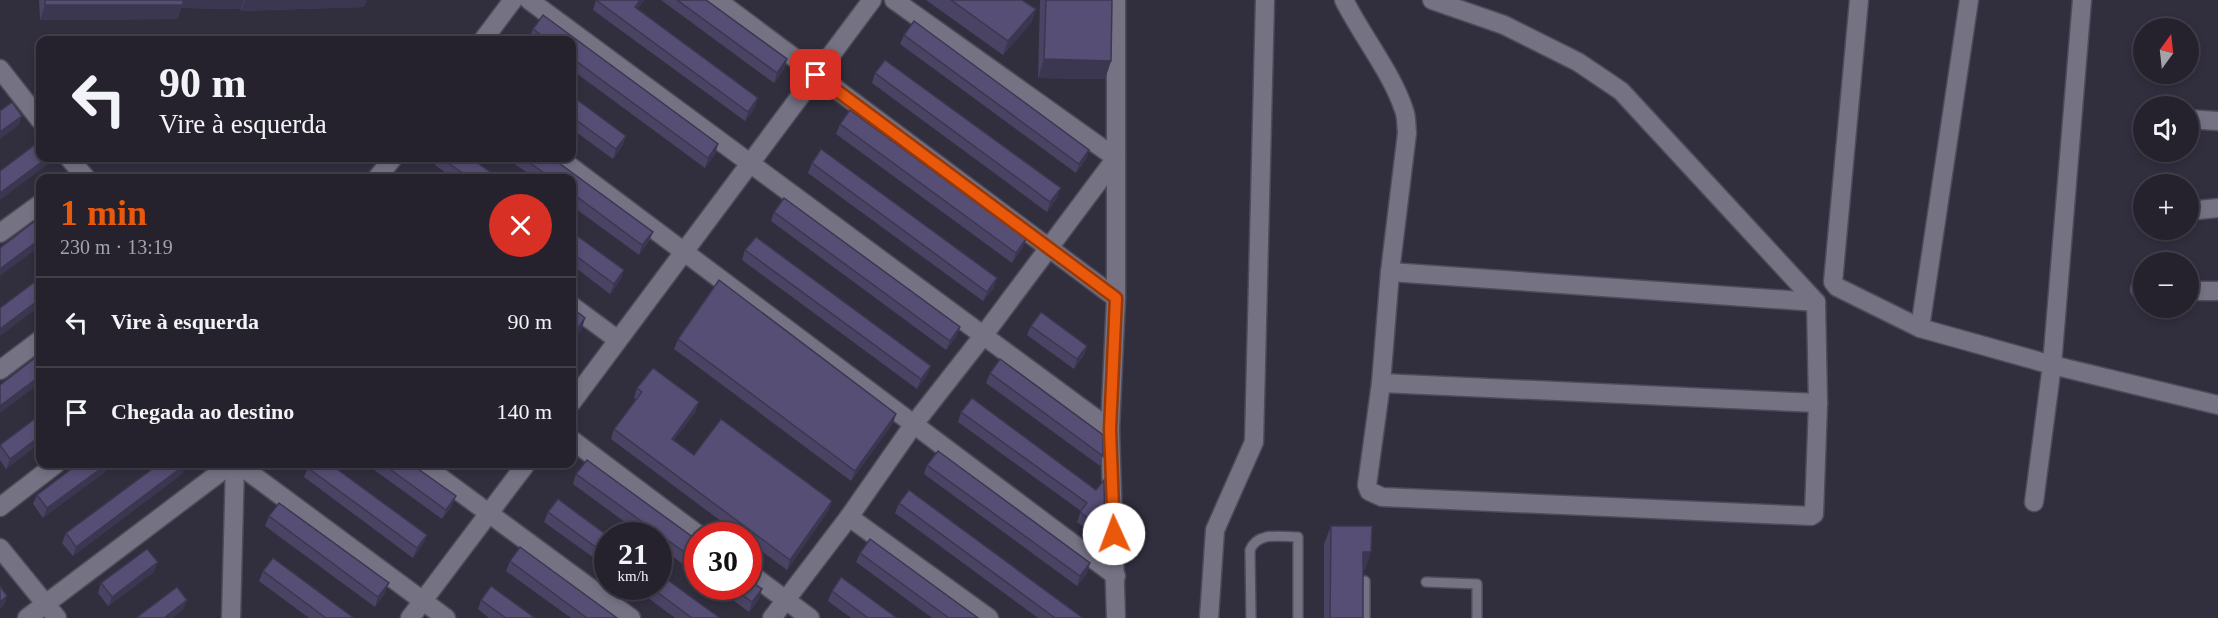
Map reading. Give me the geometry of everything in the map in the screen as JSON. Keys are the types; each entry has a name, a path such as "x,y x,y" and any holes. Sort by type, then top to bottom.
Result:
{"street":[{"path":"486,36 513,0"},
{"path":"529,0 1110,429"},
{"path":"717,0 1116,298"},
{"path":"576,397 872,0"},
{"path":"894,0 1116,158"},
{"path":"1116,0 1116,298 1110,429 1116,618"},
{"path":"1209,618 1215,530 1254,442 1265,0"},
{"path":"1344,0 1395,89 1405,112 1407,133 1390,272 1369,491 1382,497 1811,516 1816,510 1818,403 1816,302 1620,91 1578,62 1504,25 1432,0"},
{"path":"1859,0 1833,282 1837,287 1920,328 2052,365 2218,405"},
{"path":"1920,328 1969,0"},
{"path":"2034,502 2052,365 2082,0"},
{"path":"0,69 7,91 36,116"},
{"path":"2199,120 2218,121"},
{"path":"772,618 849,517 914,424 1116,158"},
{"path":"564,162 1116,576"},
{"path":"0,233 36,207"},
{"path":"2199,210 2218,207"},
{"path":"1390,272 1816,302"},
{"path":"2199,291 2218,291"},
{"path":"576,309 618,340"},
{"path":"0,370 36,343"},
{"path":"1381,383 1818,403"},
{"path":"576,443 684,524"},
{"path":"0,507 51,468"},
{"path":"27,618 51,611 230,468"},
{"path":"231,618 235,468"},
{"path":"240,468 446,618"},
{"path":"427,468 632,618"},
{"path":"410,618 523,468"},
{"path":"849,517 989,618"},
{"path":"0,548 51,611"},
{"path":"762,582 810,618"}],"lane":[{"path":"1251,618 1250,550 1252,544 1266,536 1298,537 1298,618"},
{"path":"1365,581 1365,618"},
{"path":"1426,582 1477,584 1477,618"}],"building":[{"path":"45,0 183,0 183,5 45,5"},
{"path":"596,0 640,0 635,7 758,98 748,112"},
{"path":"677,0 706,0 787,59 777,73"},
{"path":"951,0 1022,0 1036,9 1008,41"},
{"path":"1046,0 1112,0 1111,61 1044,59"},
{"path":"543,15 571,36 543,36 533,29"},
{"path":"914,21 1089,150 1079,164 904,35"},
{"path":"576,39 718,144 708,158 576,61"},
{"path":"885,60 1061,188 1050,202 875,73"},
{"path":"576,99 626,136 616,149 576,120"},
{"path":"12,102 22,116 0,132 0,111"},
{"path":"850,110 1026,239 1016,253 840,124"},
{"path":"36,144 36,162 42,162 0,193 0,171"},
{"path":"821,149 997,278 987,292 812,163"},
{"path":"447,162 476,162 493,174 464,174"},
{"path":"529,162 557,162 574,174 545,174"},
{"path":"576,176 653,232 642,245 576,196"},
{"path":"784,198 960,327 950,341 774,212"},
{"path":"36,220 36,242 0,269 0,248"},
{"path":"576,235 624,270 614,284 576,256"},
{"path":"756,237 931,366 921,379 745,250"},
{"path":"719,280 896,414 855,471 678,339"},
{"path":"36,281 36,302 0,329 0,308"},
{"path":"576,311 585,318 576,331"},
{"path":"1041,312 1087,346 1077,359 1031,326"},
{"path":"36,357 36,379 0,406 0,385"},
{"path":"1000,359 1103,435 1103,456 990,373"},
{"path":"653,368 699,402 672,439 694,455 721,419 832,501 790,560 762,539 762,522 739,522 614,429 642,392 637,388"},
{"path":"972,398 1096,490 1104,480 1105,531 1080,512 1087,503 961,412"},
{"path":"36,418 36,439 10,459 0,445"},
{"path":"938,451 1090,563 1080,576 927,465"},
{"path":"587,460 672,522 643,522 576,474"},
{"path":"73,468 102,468 47,508 37,495"},
{"path":"154,468 181,468 76,547 66,533"},
{"path":"308,468 335,468 427,535 417,548"},
{"path":"388,468 417,468 456,496 446,510"},
{"path":"909,490 1083,618 1055,618 899,503"},
{"path":"558,499 594,526 594,546 548,512"},
{"path":"279,503 389,583 378,597 269,516"},
{"path":"672,522 684,531 684,552 672,543"},
{"path":"1331,526 1372,526 1371,552 1363,552 1363,618 1330,618"},
{"path":"870,539 978,618 949,618 860,553"},
{"path":"520,547 617,618 587,618 510,561"},
{"path":"147,549 158,562 112,597 101,583"},
{"path":"273,558 354,618 326,618 263,571"},
{"path":"841,577 897,618 868,618 832,591"},
{"path":"672,583 684,592 684,600 695,600 720,618 692,618 668,600 672,600"},
{"path":"0,586 7,596 0,602"},
{"path":"491,586 535,618 506,618 481,600"},
{"path":"177,587 187,600 164,618 136,618"}],"route":[{"path":"816,75 1116,298 1110,429 1114,534"}]}
